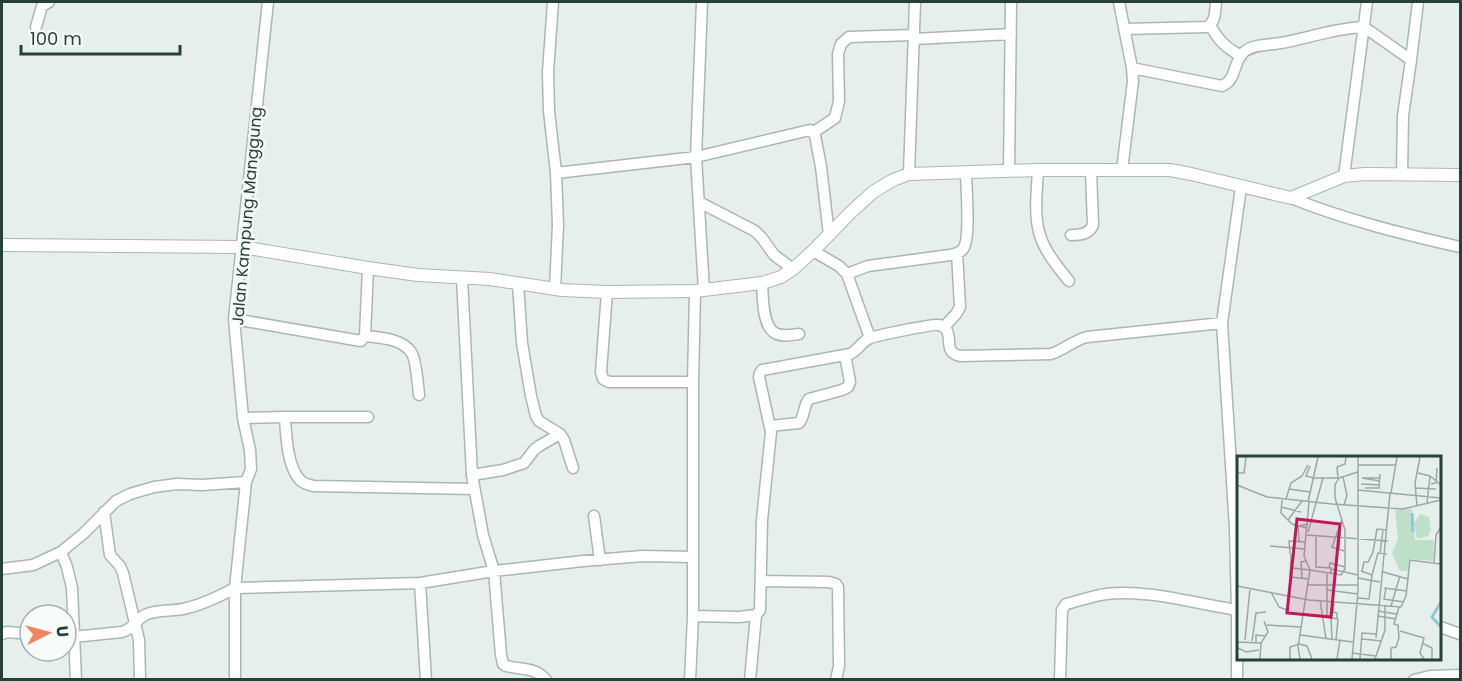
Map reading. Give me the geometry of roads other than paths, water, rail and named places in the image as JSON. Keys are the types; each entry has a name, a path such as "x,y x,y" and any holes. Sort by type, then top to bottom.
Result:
{"street":[{"path":"36,27 42,6 49,2"},
{"name":"Jalan Kampung Manggung","path":"235,680 235,588 246,482 251,469 250,450 243,418 234,319 268,2"},
{"path":"553,2 548,90 556,173 558,225 555,289"},
{"path":"690,680 693,616 693,382 700,290 696,157 702,2"},
{"path":"909,174 915,2"},
{"path":"1009,171 1011,2"},
{"path":"1119,2 1132,68 1132,90 1122,170"},
{"path":"1124,29 1210,25 1214,19 1216,2"},
{"path":"1344,176 1367,2"},
{"path":"1402,174 1403,116 1418,2"},
{"path":"1210,25 1221,42 1241,56"},
{"path":"1132,68 1222,86 1228,83 1241,56 1247,50 1341,29 1364,27 1411,60"},
{"path":"814,132 835,118 839,101 838,54 841,44 849,38 1011,34"},
{"path":"556,173 696,157 804,131 814,132"},
{"path":"814,132 821,167 829,235"},
{"path":"2,245 242,247 418,275 490,279 555,289 608,292 700,290 762,282 781,277 813,251 873,192 909,174 1038,170 1161,170 1181,172 1291,198 1356,221 1461,247"},
{"path":"1038,170 1039,232 1052,260 1069,281"},
{"path":"1071,234 1086,233 1093,225 1091,170"},
{"path":"847,274 868,266 957,254 964,248 967,235 966,172"},
{"path":"1291,198 1344,176 1461,174"},
{"path":"1237,583 1222,323 1240,187"},
{"path":"699,202 755,231 774,255 793,268"},
{"path":"813,251 839,266 847,274 870,338"},
{"path":"945,327 960,307 957,254"},
{"path":"234,319 358,342 365,336 368,268"},
{"path":"462,278 472,475 483,536 494,571 503,664 511,668 536,671 546,680"},
{"path":"762,282 769,328 777,334 799,334"},
{"path":"518,284 522,343 536,416 544,426 560,434 567,447 573,468"},
{"path":"608,292 601,372 603,379 609,382 693,382"},
{"path":"945,327 950,349 955,355 1014,355 1056,353 1087,337 1222,323"},
{"path":"750,680 756,615 761,606 762,520 770,437 770,426 759,380 761,372 766,369 845,355 854,352 870,338 927,325 945,327"},
{"path":"365,336 393,341 403,345 411,352 419,395"},
{"path":"770,426 799,423 809,399 848,387 850,382 845,355"},
{"path":"285,417 287,450 295,472 302,482 314,486 474,489"},
{"path":"243,418 368,417"},
{"path":"472,475 503,470 524,463 534,450 560,434"},
{"path":"2,568 33,565 61,552 116,501 130,494 154,487 177,484 246,482"},
{"path":"104,512 110,555 123,573 136,624 140,653 140,680"},
{"path":"594,516 600,560"},
{"path":"61,552 72,588 71,603"},
{"path":"78,636 130,630 144,615 187,609 235,588 420,583 494,571 600,560 642,556 693,556"},
{"path":"761,581 823,581 836,584 838,587 839,646 836,680"},
{"path":"420,583 426,680"},
{"path":"1060,680 1062,610 1065,604 1100,595 1121,594 1174,598 1237,610"},
{"path":"693,616 756,615"},
{"path":"1441,627 1461,634"},
{"path":"2,634 18,633"},
{"path":"1237,660 1237,680"},
{"path":"74,663 76,680"},
{"path":"1414,680 1430,676 1461,675"}]}
